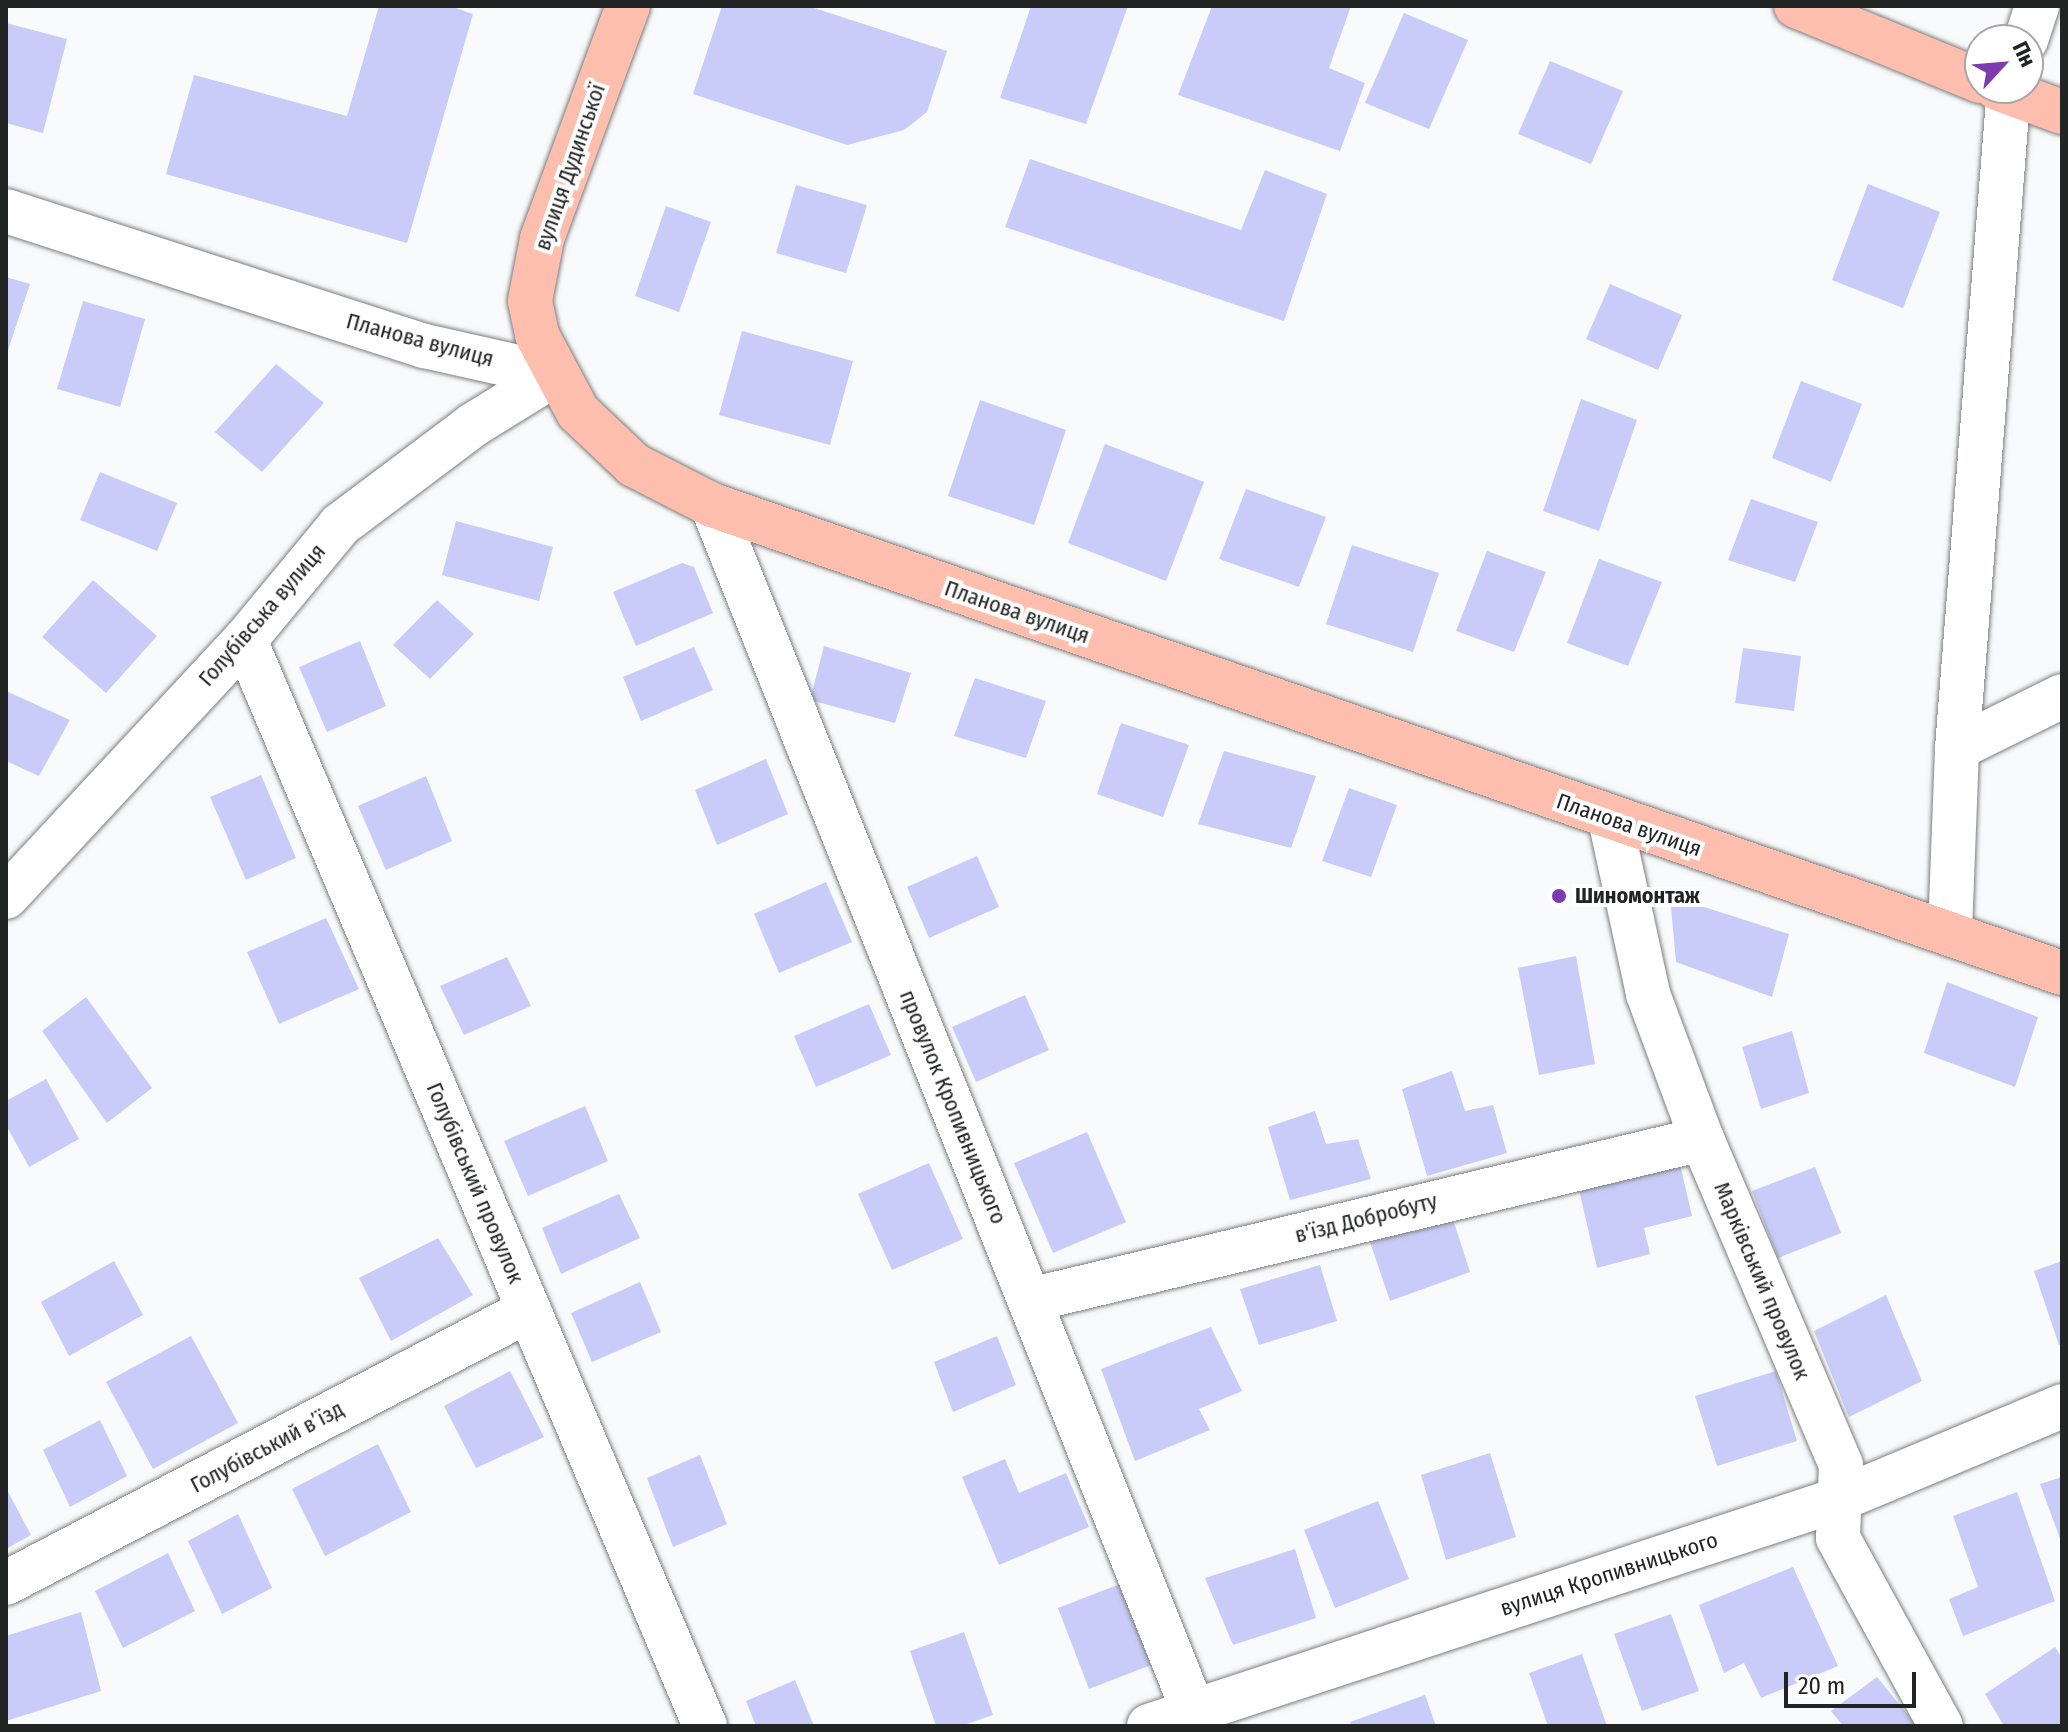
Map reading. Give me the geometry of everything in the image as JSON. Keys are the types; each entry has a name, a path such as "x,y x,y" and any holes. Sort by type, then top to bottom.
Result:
{"main road":[{"name":"вулиця Дудинської","path":"554,375 537,335 530,301 542,239 628,6"},
{"path":"1796,6 1964,73"},
{"path":"2042,104 2062,112"},
{"name":"Планова вулиця","path":"554,375 602,441 634,465 712,505 1610,819 1950,932 2062,973"}],"street":[{"path":"1950,932 1957,748 1998,104"},
{"name":"Планова вулиця","path":"6,211 425,346 554,375"},
{"name":"Голубівська вулиця","path":"6,897 245,640 340,525 473,425 554,375"},
{"name":"провулок Кропивницького","path":"712,505 1193,1710"},
{"name":"Голубівський провулок","path":"245,640 705,1726"},
{"path":"1957,748 2062,696"},
{"name":"Марківський провулок","path":"1610,819 1648,994 1702,1139 1841,1465 1838,1538 1941,1726"},
{"name":"в'їзд Добробуту","path":"1030,1300 1702,1139"},
{"name":"Голубівський в’їзд","path":"6,1583 529,1310"},
{"name":"вулиця Кропивницького","path":"1149,1726 1840,1499 2062,1406"}],"building":[{"path":"379,6 450,6 473,14 407,243 166,174 194,75 347,116"},
{"path":"722,6 808,6 947,51 927,112 904,130 847,145 693,94"},
{"path":"1031,6 1128,6 1086,124 1000,98"},
{"path":"1212,6 1351,6 1329,68 1365,83 1340,151 1178,95"},
{"path":"1404,13 1468,40 1429,129 1365,103"},
{"path":"6,23 67,39 43,133 6,123"},
{"path":"1550,61 1623,91 1591,164 1518,134"},
{"path":"1030,159 1241,230 1265,170 1327,194 1284,321 1005,227"},
{"path":"1868,184 1940,212 1903,308 1832,280"},
{"path":"796,185 867,205 846,273 776,253"},
{"path":"666,206 711,222 679,312 635,296"},
{"path":"6,277 30,284 7,353 6,353"},
{"path":"1610,284 1682,315 1658,370 1586,339"},
{"path":"83,301 145,319 120,407 57,389"},
{"path":"742,331 853,361 830,445 719,415"},
{"path":"276,364 324,403 262,472 215,432"},
{"path":"1801,381 1862,404 1831,482 1772,458"},
{"path":"1581,399 1637,420 1599,531 1543,511"},
{"path":"980,400 1066,430 1034,525 948,496"},
{"path":"1105,444 1204,482 1166,581 1068,543"},
{"path":"100,472 177,503 157,551 80,520"},
{"path":"1246,489 1326,517 1299,587 1219,559"},
{"path":"1751,499 1818,522 1795,582 1728,560"},
{"path":"456,521 553,547 539,601 442,575"},
{"path":"1352,545 1439,573 1413,652 1326,624"},
{"path":"1487,551 1546,572 1514,652 1456,631"},
{"path":"1599,559 1662,582 1628,666 1567,643"},
{"path":"682,563 694,567 713,613 636,646 613,592"},
{"path":"93,580 157,636 106,693 42,637"},
{"path":"437,600 474,634 430,679 393,645"},
{"path":"360,641 386,706 327,732 299,667"},
{"path":"824,646 911,673 895,723 810,700"},
{"path":"694,647 713,690 641,721 623,677"},
{"path":"1743,648 1801,656 1794,711 1735,703"},
{"path":"975,678 1046,701 1026,758 954,736"},
{"path":"6,691 70,720 39,776 6,761"},
{"path":"1121,723 1189,745 1163,817 1097,794"},
{"path":"1224,751 1316,776 1291,848 1198,824"},
{"path":"766,759 788,814 717,845 695,790"},
{"path":"261,775 296,858 246,880 210,797"},
{"path":"426,776 452,841 386,870 358,806"},
{"path":"1349,788 1397,805 1371,877 1322,861"},
{"path":"977,856 999,907 929,938 907,887"},
{"path":"826,882 852,942 779,973 754,914"},
{"path":"1670,896 1789,934 1772,997 1676,962"},
{"path":"326,918 359,989 279,1024 247,952"},
{"path":"1576,956 1595,1064 1539,1075 1518,968"},
{"path":"507,957 531,1006 464,1035 440,986"},
{"path":"1947,982 2038,1017 2015,1087 1924,1053"},
{"path":"1025,995 1049,1050 976,1082 952,1027"},
{"path":"86,997 152,1088 107,1123 42,1031"},
{"path":"869,1004 891,1055 816,1087 794,1036"},
{"path":"1792,1031 1809,1093 1761,1109 1742,1047"},
{"path":"1452,1071 1465,1111 1493,1105 1507,1153 1427,1176 1402,1089"},
{"path":"46,1079 79,1139 29,1167 6,1125 6,1101"},
{"path":"585,1106 608,1161 528,1196 504,1141"},
{"path":"1315,1111 1326,1144 1358,1139 1371,1179 1290,1200 1268,1127"},
{"path":"1087,1132 1126,1222 1053,1253 1014,1163"},
{"path":"929,1163 963,1239 892,1270 858,1194"},
{"path":"1680,1164 1692,1216 1644,1228 1650,1254 1597,1268 1579,1190"},
{"path":"1815,1167 1841,1233 1778,1258 1752,1191"},
{"path":"619,1194 640,1238 561,1274 542,1228"},
{"path":"1450,1210 1470,1272 1390,1301 1369,1239"},
{"path":"438,1238 473,1295 391,1341 359,1278"},
{"path":"114,1261 143,1315 69,1356 41,1302"},
{"path":"2062,1261 2062,1344 2059,1345 2034,1271"},
{"path":"1320,1265 1337,1321 1259,1345 1240,1289"},
{"path":"640,1282 661,1332 592,1362 571,1313"},
{"path":"1886,1295 1922,1381 1849,1417 1814,1331"},
{"path":"1211,1327 1242,1391 1199,1409 1210,1430 1135,1461 1101,1369"},
{"path":"191,1336 238,1423 153,1469 106,1382"},
{"path":"997,1336 1016,1385 953,1412 934,1362"},
{"path":"510,1371 544,1437 476,1468 444,1406"},
{"path":"1776,1371 1797,1441 1717,1466 1695,1396"},
{"path":"100,1420 127,1476 70,1507 43,1450"},
{"path":"378,1444 411,1512 325,1556 292,1489"},
{"path":"1490,1453 1516,1537 1446,1560 1421,1475"},
{"path":"700,1455 727,1524 673,1547 647,1478"},
{"path":"1005,1459 1019,1493 1066,1473 1089,1527 999,1565 962,1477"},
{"path":"2062,1477 2062,1544 2040,1484"},
{"path":"6,1488 31,1535 6,1549"},
{"path":"2017,1492 2055,1601 1963,1636 1949,1599 1978,1587 1953,1516"},
{"path":"1378,1501 1409,1579 1335,1608 1304,1530"},
{"path":"238,1514 272,1588 222,1614 188,1541"},
{"path":"1295,1549 1316,1618 1233,1645 1205,1578"},
{"path":"168,1553 195,1611 123,1648 95,1591"},
{"path":"1793,1567 1838,1666 1761,1698 1744,1663 1724,1673 1699,1605"},
{"path":"1120,1584 1151,1665 1089,1689 1058,1608"},
{"path":"81,1612 101,1691 6,1721 6,1636"},
{"path":"1671,1614 1699,1691 1642,1711 1614,1634"},
{"path":"964,1632 993,1715 961,1726 936,1726 910,1651"},
{"path":"2055,1647 2062,1658 2062,1726 2004,1726 1985,1694"},
{"path":"1582,1654 1607,1726 1548,1726 1529,1673"},
{"path":"1877,1677 1917,1726 1843,1726 1831,1711"},
{"path":"795,1680 814,1726 756,1726 746,1701"},
{"path":"1425,1695 1436,1726 1352,1726 1350,1722"}],"place":[{"name":"Шиномонтаж","path":"1559,896"}]}
